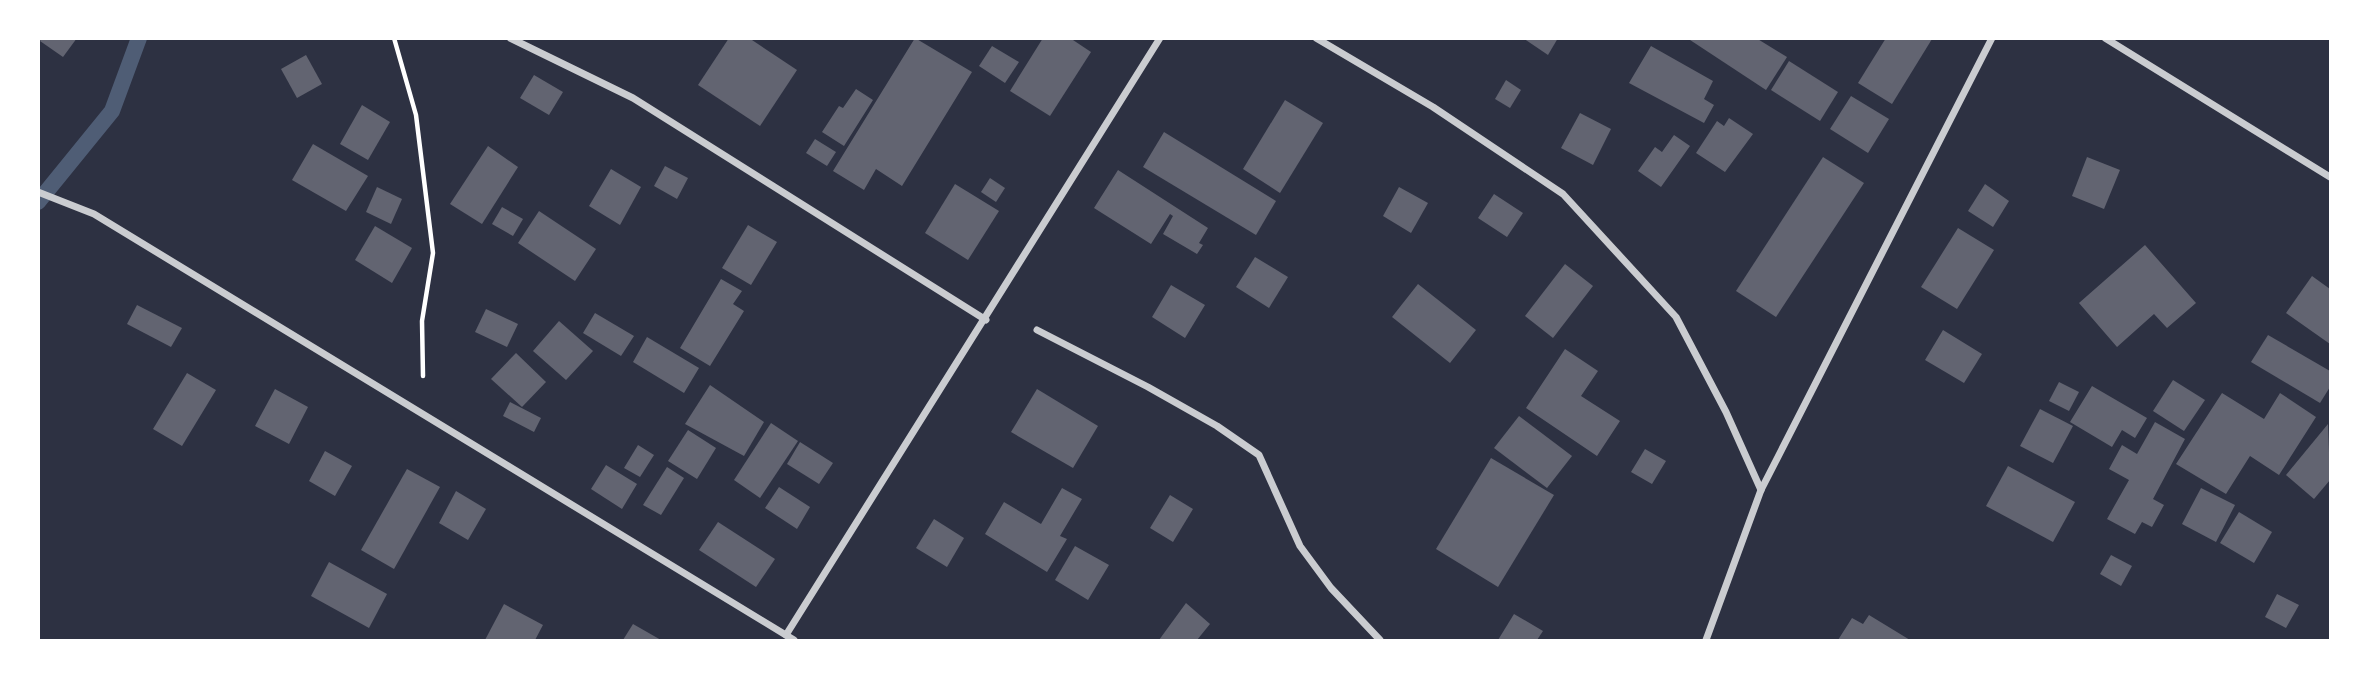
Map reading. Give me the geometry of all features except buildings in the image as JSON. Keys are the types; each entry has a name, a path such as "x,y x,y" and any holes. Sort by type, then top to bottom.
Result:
{"street":[{"path":"510,38 632,98 986,320"},
{"path":"786,635 986,320 1160,38"},
{"path":"1316,38 1433,107 1563,194 1676,317 1726,412 1761,490"},
{"path":"1706,640 1761,490 1992,38"},
{"path":"2105,38 2330,177"},
{"path":"38,192 94,214 794,640"},
{"path":"1037,330 1160,393 1217,426 1259,455 1300,546 1331,588 1380,640"}],"path":[{"path":"394,38 416,115 433,253 422,321 424,414"}],"waterway":[{"path":"38,202 112,111 139,38"}]}
